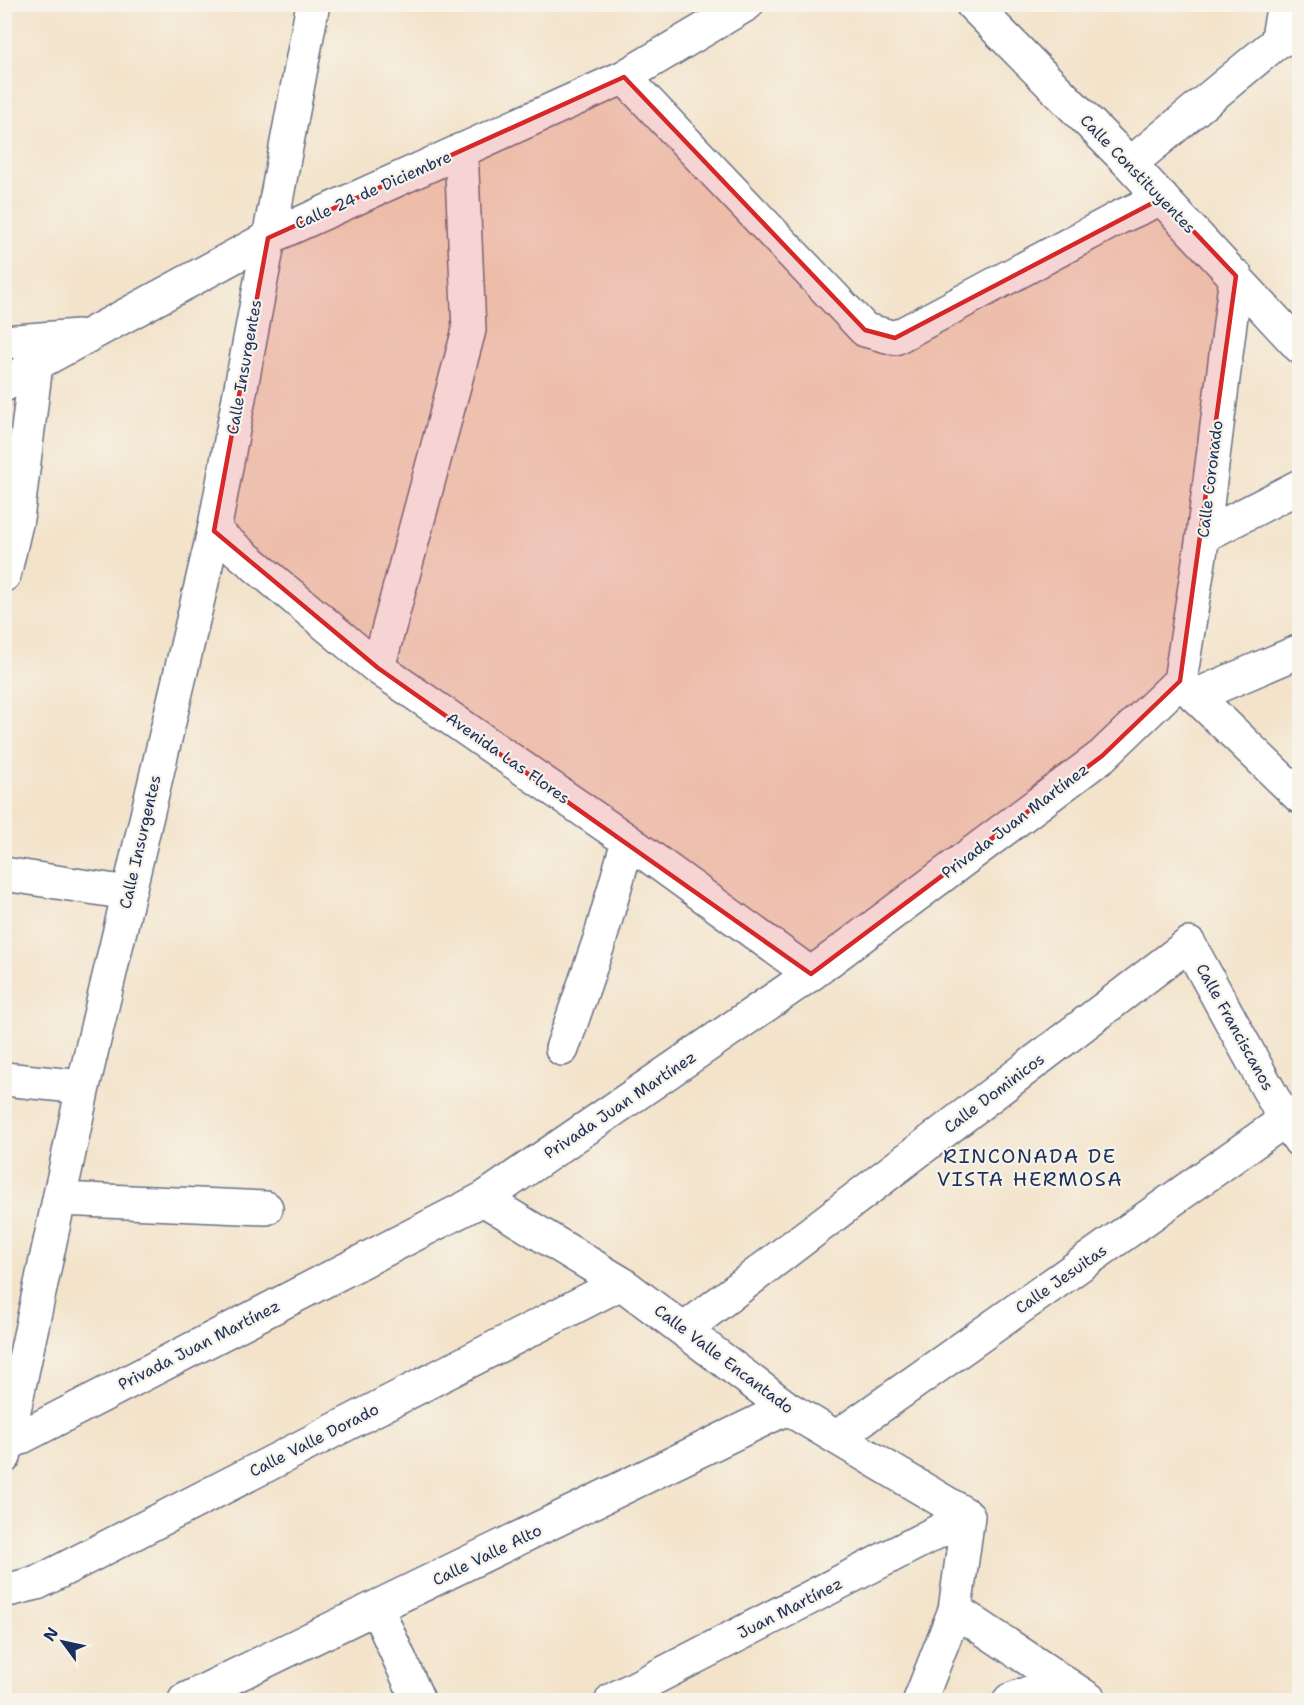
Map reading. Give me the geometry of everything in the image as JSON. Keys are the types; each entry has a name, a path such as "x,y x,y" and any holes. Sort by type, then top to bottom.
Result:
{"street":[{"name":"Calle Insurgentes","path":"5,1449 83,1087 214,531 313,4"},
{"name":"Calle 24 de Diciembre","path":"4,385 36,364 268,238 624,77 747,4"},
{"name":"Calle Constituyentes","path":"972,4 1130,164 1236,276 1299,347"},
{"path":"1130,164 1288,37 1284,4"},
{"path":"624,77 866,330 895,338 1162,198"},
{"path":"378,668 470,330 461,150"},
{"name":"Calle Coronado","path":"1187,688 1203,536 1236,276"},
{"path":"4,342 92,335"},
{"path":"4,575 17,519 36,364"},
{"path":"1203,536 1299,486"},
{"name":"Avenida Las Flores","path":"214,531 378,668 628,841 811,974"},
{"name":"Privada Juan Martínez","path":"5,1449 483,1199 811,974 1102,756 1187,688 1299,651"},
{"path":"1187,688 1299,797"},
{"path":"562,1049 600,939 628,841"},
{"path":"4,874 128,893"},
{"name":"Calle Franciscanos","path":"1189,944 1292,1130"},
{"name":"Calle Dominicos","path":"685,1329 1189,944"},
{"path":"4,1079 83,1087"},
{"name":"Calle Jesuitas","path":"837,1437 1292,1130"},
{"path":"60,1199 266,1208"},
{"name":"Calle Valle Encantado","path":"483,1199 621,1283 788,1408 968,1516"},
{"name":"Calle Valle Dorado","path":"4,1591 37,1583 621,1283"},
{"name":"Calle Valle Alto","path":"185,1701 788,1408"},
{"path":"920,1701 955,1610 968,1516"},
{"name":"Juan Martínez","path":"612,1701 968,1516"},
{"path":"377,1609 418,1701"},
{"path":"955,1610 1090,1701"},
{"path":"1010,1701 1060,1681"}],"highlighted area":[{"path":"624,77 865,330 895,338 1162,198 1236,276 1180,681 1102,756 811,974 378,668 214,531 268,238"}],"district":[{"name":"RINCONADA DE VISTA HERMOSA","path":"1030,1168"}]}
